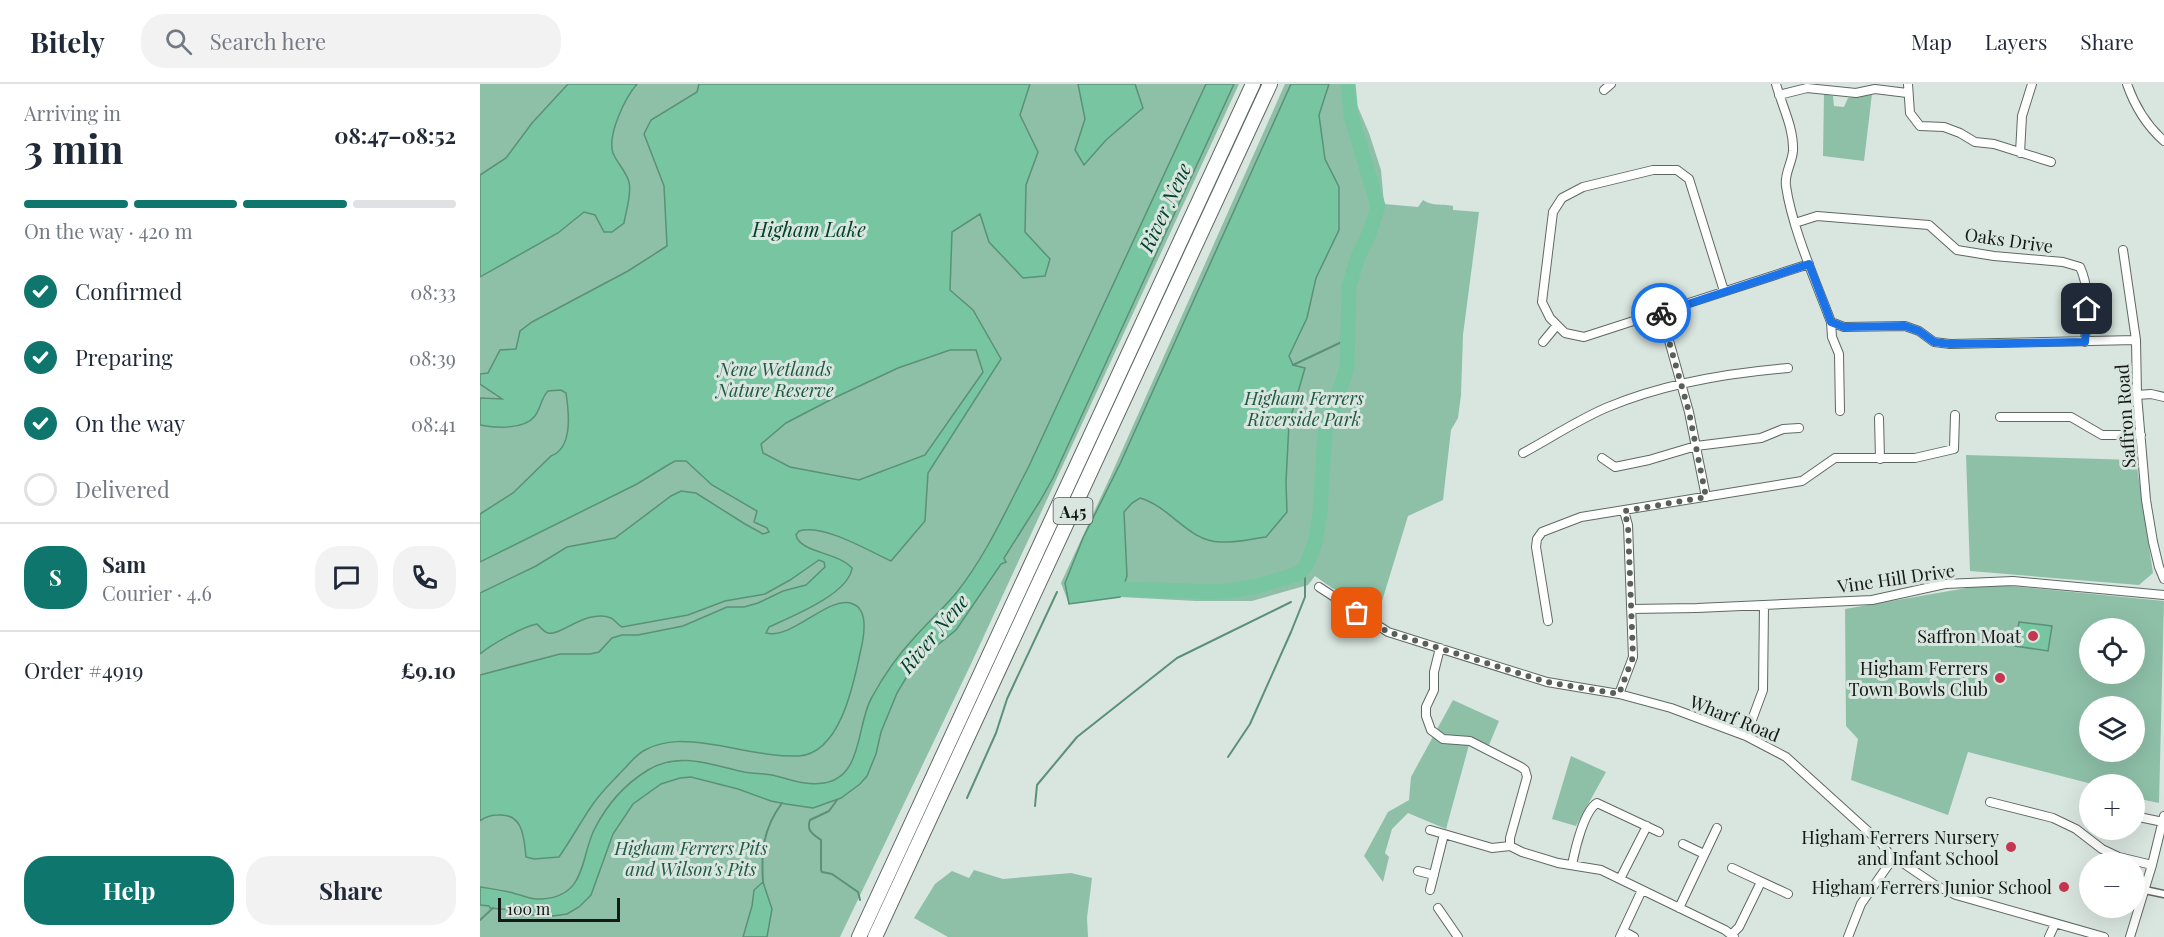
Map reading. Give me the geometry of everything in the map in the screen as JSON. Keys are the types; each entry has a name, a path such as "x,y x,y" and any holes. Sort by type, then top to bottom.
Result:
{"highway":[{"name":"A45","path":"859,937 1253,84"},
{"name":"A45","path":"875,937 1270,84"}],"street":[{"path":"1604,90 1611,84"},
{"path":"1776,84 1791,133 1791,164 1786,185 1795,222 1831,322 1832,337 1839,354 1840,411"},
{"path":"1908,84 1910,113 1920,126 1944,127 1975,142 1994,144 2051,162"},
{"path":"2020,153 2022,116 2032,84"},
{"path":"2127,84 2133,103 2151,129 2164,141"},
{"path":"1779,95 1807,88 1856,93 1875,89 1907,93"},
{"path":"1724,291 1689,179 1677,171 1653,170 1583,187 1562,198 1553,212 1542,302 1550,318 1565,333 1584,337 1809,264"},
{"name":"Oaks Drive","path":"1795,222 1817,216 1929,225 1957,250 2063,262 2080,267 2086,280 2088,293 2085,342"},
{"name":"Saffron Road","path":"2123,250 2128,271 2136,340 2137,395 2148,510 2155,550 2164,579"},
{"path":"1661,312 1681,383 1706,497"},
{"path":"1831,322 1844,327 1905,326 1919,331 1934,342 1950,344 2136,340"},
{"path":"1543,342 1557,325"},
{"path":"1523,453 1607,407 1681,383 1748,371 1788,368"},
{"path":"2137,395 2151,394 2164,397"},
{"path":"1548,621 1536,547 1537,539 1542,532 1581,517 1802,481 1835,458 1915,458 1954,449 1955,415"},
{"path":"2001,417 2071,417 2102,435 2141,435"},
{"path":"1879,418 1880,459"},
{"path":"1602,458 1615,467 1696,446 1761,438 1783,429 1799,428"},
{"path":"1619,694 1633,657 1628,525 1624,511"},
{"name":"Vine Hill Drive","path":"1631,609 1872,600 1945,584 2013,581 2164,595"},
{"name":"Wharf Road","path":"1319,587 1388,632 1547,682 1619,694 1671,708 1746,736 1786,757 1882,844 1894,861 1900,861 1935,885 1956,895 2104,937"},
{"path":"1746,736 1763,690 1764,605"},
{"path":"1440,648 1434,672 1434,690 1426,707 1426,716 1431,730 1443,739 1470,741 1527,772 1509,838 1510,846"},
{"path":"1990,802 2053,818 2076,829 2102,849 2120,857 2152,865"},
{"path":"1572,865 1580,832 1594,805 1601,804 1659,832"},
{"path":"2145,817 2163,819 2145,890 2164,894"},
{"path":"1620,879 1647,825"},
{"path":"1679,908 1717,828"},
{"path":"1430,830 1492,848 1510,846 1522,852 1601,870 1733,936 1740,927 1761,882"},
{"path":"1430,890 1444,834"},
{"path":"1683,844 1704,854"},
{"path":"1848,937 1861,903 1889,864 1894,861"},
{"path":"1732,868 1788,894"},
{"path":"1418,871 1434,875"},
{"path":"1634,937 1621,934 1642,890"},
{"path":"1438,908 1458,937"},
{"path":"2130,937 2136,918"},
{"path":"2049,937 2055,924"}],"green space":[{"name":"Nene Wetlands Nature Reserve","path":"480,84 1239,84 971,664 840,937 480,937"},
{"name":"Higham Ferrers Riverside Park","path":"1285,84 1348,84 1369,133 1381,170 1384,204 1418,207 1423,200 1453,206 1453,210 1479,212 1463,335 1461,395 1458,418 1451,430 1443,500 1408,516 1379,611 1332,588 1315,576 1308,585 1252,601 1120,597 1069,604 1061,583"},
{"path":"1824,94 1833,96 1834,106 1844,107 1848,98 1872,94 1864,161 1823,156"},
{"path":"1966,455 2136,460 2153,573 2139,585 1970,571"},
{"path":"1990,584 2164,601 2159,803 2145,800 2145,774 2079,774 2079,781 1968,752 1948,815 1851,780 1858,739 1846,726 1845,609"},
{"path":"1453,700 1499,721 1489,745 1469,745 1446,829 1408,813 1392,829 1385,853 1389,857 1383,882 1364,856 1388,812 1409,800 1411,777"},
{"path":"1571,756 1606,772 1576,826 1552,819"},
{"path":"974,870 1003,879 1071,873 1092,878 1087,918 1088,937 948,937 914,918 935,884 952,871 969,878"}],"water":[{"path":"568,84 637,84 623,107 615,127 612,145 613,153 626,174 630,186 624,223 612,232 604,232 595,215 584,212 558,233 480,277 480,175 506,158 532,123"},
{"name":"Higham Lake","path":"699,84 1030,84 1020,115 1038,152 1026,185 1025,232 1050,259 1045,276 1023,278 989,242 980,214 952,232 950,290 973,310 1001,359 928,473 925,521 891,561 821,531 799,531 796,535 804,546 838,559 852,568 841,587 818,604 769,627 766,633 788,630 833,605 843,603 858,607 864,624 862,644 849,697 835,730 825,743 813,752 799,756 765,754 693,742 670,742 655,746 637,756 600,795 559,857 534,859 526,857 521,828 513,818 496,815 480,821 480,675 560,654 599,652 612,638 683,626 727,607 744,607 758,603 783,591 806,585 825,567 824,562 819,560 765,594 725,601 688,615 622,627 611,618 593,617 553,633 547,632 537,624 507,636 480,654 480,593 536,566 567,547 615,538 681,491 696,493 763,534 769,532 767,528 754,522 757,511 712,485 686,461 675,461 637,484 480,562 480,514 513,493 558,452 566,438 568,410 566,393 561,390 548,391 535,416 524,424 502,427 480,425 480,398 502,399 480,384 480,374 488,373 500,350 516,349 520,331 532,322 628,271 667,246 664,186 644,134 651,120 697,92","holes":["950,350 976,350 983,372 925,455 859,480 790,467 763,453 761,444 786,423 834,398 898,368"]},
{"path":"1078,84 1135,84 1143,108 1106,140 1084,165 1075,150 1085,119"},
{"name":"River Nene","path":"1206,84 1234,84 1053,478 1004,558 1006,562 1001,564 956,630 924,656 909,673 897,693 881,732 876,754 867,776 860,784 841,798 813,808 771,801 738,789 691,777 661,784 633,804 613,834 591,895 579,907 567,914 553,916 533,915 480,905 480,887 538,899 556,896 567,891 579,875 594,830 604,812 632,782 660,764 684,760 696,761 811,784 824,783 837,778 846,770 853,760 867,708 881,681 896,659 957,592 978,562 996,530 1029,466"},
{"path":"1291,84 1329,84 1319,115 1325,159 1339,187 1339,230 1316,278 1307,318 1289,356 1293,365 1305,368 1289,423 1287,512 1266,537 1220,542 1198,536 1151,502 1140,498 1124,512 1127,576 1120,597 1069,604 1065,583 1083,538 1120,464"},
{"name":"Saffron Moat","path":"2019,622 2052,626 2048,651 2015,646"},
{"path":"763,882 772,909 767,937 743,937 754,890"}],"waterway":[{"path":"1123,589 1222,592 1254,587 1298,574 1306,566 1315,543 1320,513 1325,433 1347,368 1349,286 1378,206 1351,116 1348,84"},
{"path":"1293,365 1348,339"},
{"path":"1228,757 1250,724 1291,632 1305,597 1305,568"},
{"path":"967,798 996,733 1007,699 1057,592"},
{"path":"1035,806 1037,785 1077,737 1177,658 1291,602"},
{"path":"837,800 829,811 810,820 809,827 811,832 821,840 822,872 832,874 858,892 860,900"},
{"path":"763,882 762,860 767,831 782,803"},
{"path":"480,920 493,908"}],"way so far":[{"path":"1357,613 1388,632 1547,682 1619,694 1633,657 1628,525 1624,511 1706,497 1689,412 1661,313"}],"place":[{"name":"Saffron Moat","path":"2033,636"},
{"name":"Higham Ferrers Town Bowls Club","path":"2000,678"},
{"name":"Higham Ferrers Nursery and Infant School","path":"2011,847"},
{"name":"Higham Ferrers Junior School","path":"2064,887"}],"route":[{"path":"1661,313 1809,264 1831,322 1844,327 1905,326 1919,331 1934,342 1950,344 2085,342 2087,309"}],"park label":[{"name":"Higham Ferrers Pits and Wilson's Pits","path":"691,858"}]}
